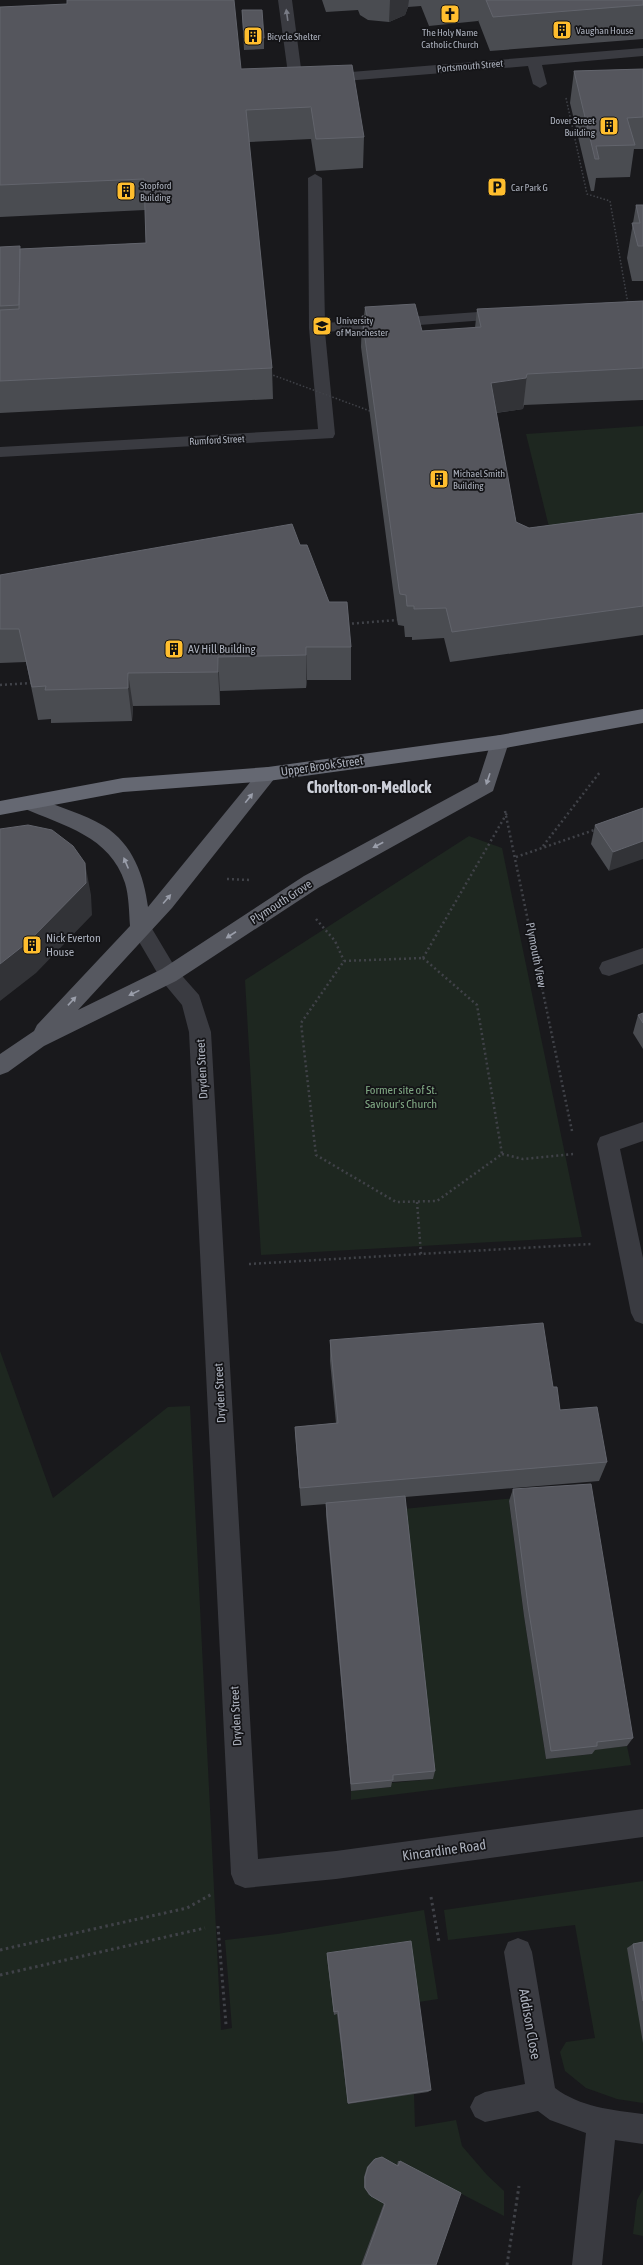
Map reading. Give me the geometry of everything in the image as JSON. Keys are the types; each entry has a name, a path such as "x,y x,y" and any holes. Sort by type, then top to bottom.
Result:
{"highway":[{"name":"Upper Brook Street","path":"0,808 123,785 268,774 500,742 643,716"}],"main road":[{"path":"486,786 500,742"},
{"name":"Plymouth Grove","path":"36,1040 142,928 179,885 268,774"},
{"name":"Plymouth Grove","path":"0,1066 36,1040 168,976 311,882 486,786"},
{"path":"30,803 98,832 123,856 135,884 142,928"}],"street":[{"name":"Portsmouth Street","path":"285,0 296,81 643,52"},
{"path":"534,61 540,84"},
{"name":"Rumford Street","path":"0,452 327,434 317,328 315,178"},
{"path":"317,328 522,315"},
{"name":"Dryden Street","path":"142,928 168,976 192,1001 200,1032 245,1874"},
{"path":"609,968 643,956"},
{"path":"643,1131 608,1144 643,1313"},
{"name":"Kincardine Road","path":"245,1874 336,1865 643,1823"},
{"name":"Addison Close","path":"518,1952 542,2096"},
{"path":"485,2107 542,2096 560,2110 602,2123 643,2130"},
{"path":"587,2265 602,2123"}],"path":[{"path":"556,59 587,194 610,201 629,308"},
{"path":"270,374 370,411"},
{"path":"339,624 397,620"},
{"path":"0,685 31,683"},
{"path":"542,848 600,772"},
{"name":"Plymouth View","path":"486,786 507,814 572,1131"},
{"path":"423,958 507,814"},
{"path":"516,857 600,828"},
{"path":"316,920 335,941 344,961"},
{"path":"344,961 423,958 477,1005 502,1154"},
{"path":"344,961 301,1023 316,1155 396,1202 416,1202 438,1201 502,1154 523,1159 576,1154"},
{"path":"416,1202 421,1254"},
{"path":"249,1264 594,1243"},
{"path":"0,1950 187,1908 245,1874"},
{"path":"431,1897 439,1942"},
{"path":"218,1926 226,2025"},
{"path":"0,1975 206,1928"},
{"path":"508,2265 519,2186"}],"green space":[{"path":"643,426 643,519 550,531 526,434"},
{"name":"Former site of St. Saviour's Church","path":"469,836 502,848 582,1237 261,1255 245,980"},
{"path":"0,1351 53,1498 168,1407 190,1406 221,2030 232,2028 225,1940 277,1934 424,1910 438,1999 337,2015 348,2104 414,2094 415,2127 456,2120 462,2146 487,2175 504,2191 504,2216 458,2192 384,2203 361,2265 0,2265"},
{"path":"586,1491 509,1502 524,1616 546,1759 592,1754 591,1750 627,1746 631,1765 351,1800 351,1791 391,1787 391,1783 432,1779 403,1509"},
{"path":"643,1881 643,2103 617,2099 586,2088 565,2071 560,2052 566,2042 595,2038 575,1925 448,1940 444,1910"},
{"path":"643,2189 643,2236 633,2234 637,2200"}],"building":[{"name":"Stopford Building","path":"67,0 234,0 241,69 352,65 364,137 316,139 311,107 246,110 272,368 0,381 0,310 19,309 20,249 146,243 144,179 0,185 0,7 67,4"},
{"path":"486,0 643,0 643,5 493,17"},
{"path":"242,10 262,10 264,38 244,38"},
{"path":"643,69 643,117 627,118 635,145 596,146 599,159 595,159 574,71"},
{"path":"636,205 643,205 643,246 638,246 632,223 640,223"},
{"path":"20,246 19,305 0,306 0,247"},
{"name":"Michael Smith Building","path":"643,301 643,368 527,374 526,378 491,383 516,522 529,528 643,513 643,606 452,632 446,608 414,609 414,606 407,606 406,595 400,594 399,589 362,316 367,316 365,307 415,304 422,331 481,327 477,309"},
{"name":"AV Hill Building","path":"292,524 300,545 307,545 329,602 347,602 351,647 306,647 306,655 218,657 218,672 128,673 128,688 45,690 46,686 32,687 19,629 0,629 0,575"},
{"path":"643,808 643,841 613,852 595,825"},
{"name":"Nick Everton House","path":"28,825 52,830 73,846 85,863 86,883 28,942 0,964 0,829"},
{"path":"643,1013 643,1023 638,1015"},
{"path":"543,1323 553,1387 557,1387 560,1410 597,1407 607,1462 300,1488 295,1427 338,1423 330,1340"},
{"path":"591,1484 633,1738 597,1742 597,1746 551,1751 528,1606 513,1489"},
{"path":"405,1496 435,1771 393,1775 393,1780 351,1784 326,1503"},
{"path":"411,1941 431,2090 348,2103 338,2011 334,2012 327,1953"},
{"path":"643,1942 643,2001 633,1944"},
{"path":"382,2157 398,2166 400,2161 461,2193 436,2265 363,2265 385,2204 371,2196 365,2188 365,2177 368,2167 375,2159"}],"place":[{"name":"The Holy Name Catholic Church","path":"450,14"},
{"name":"Vaughan House","path":"562,30"},
{"name":"Bicycle Shelter","path":"253,36"},
{"name":"Dover Street Building","path":"609,126"},
{"name":"Car Park G","path":"497,187"},
{"name":"Stopford Building","path":"126,191"},
{"name":"University of Manchester","path":"322,326"},
{"name":"Michael Smith Building","path":"439,479"},
{"name":"AV Hill Building","path":"174,649"},
{"name":"Nick Everton House","path":"32,945"}],"district":[{"name":"Chorlton-on-Medlock","path":"369,787"}]}
